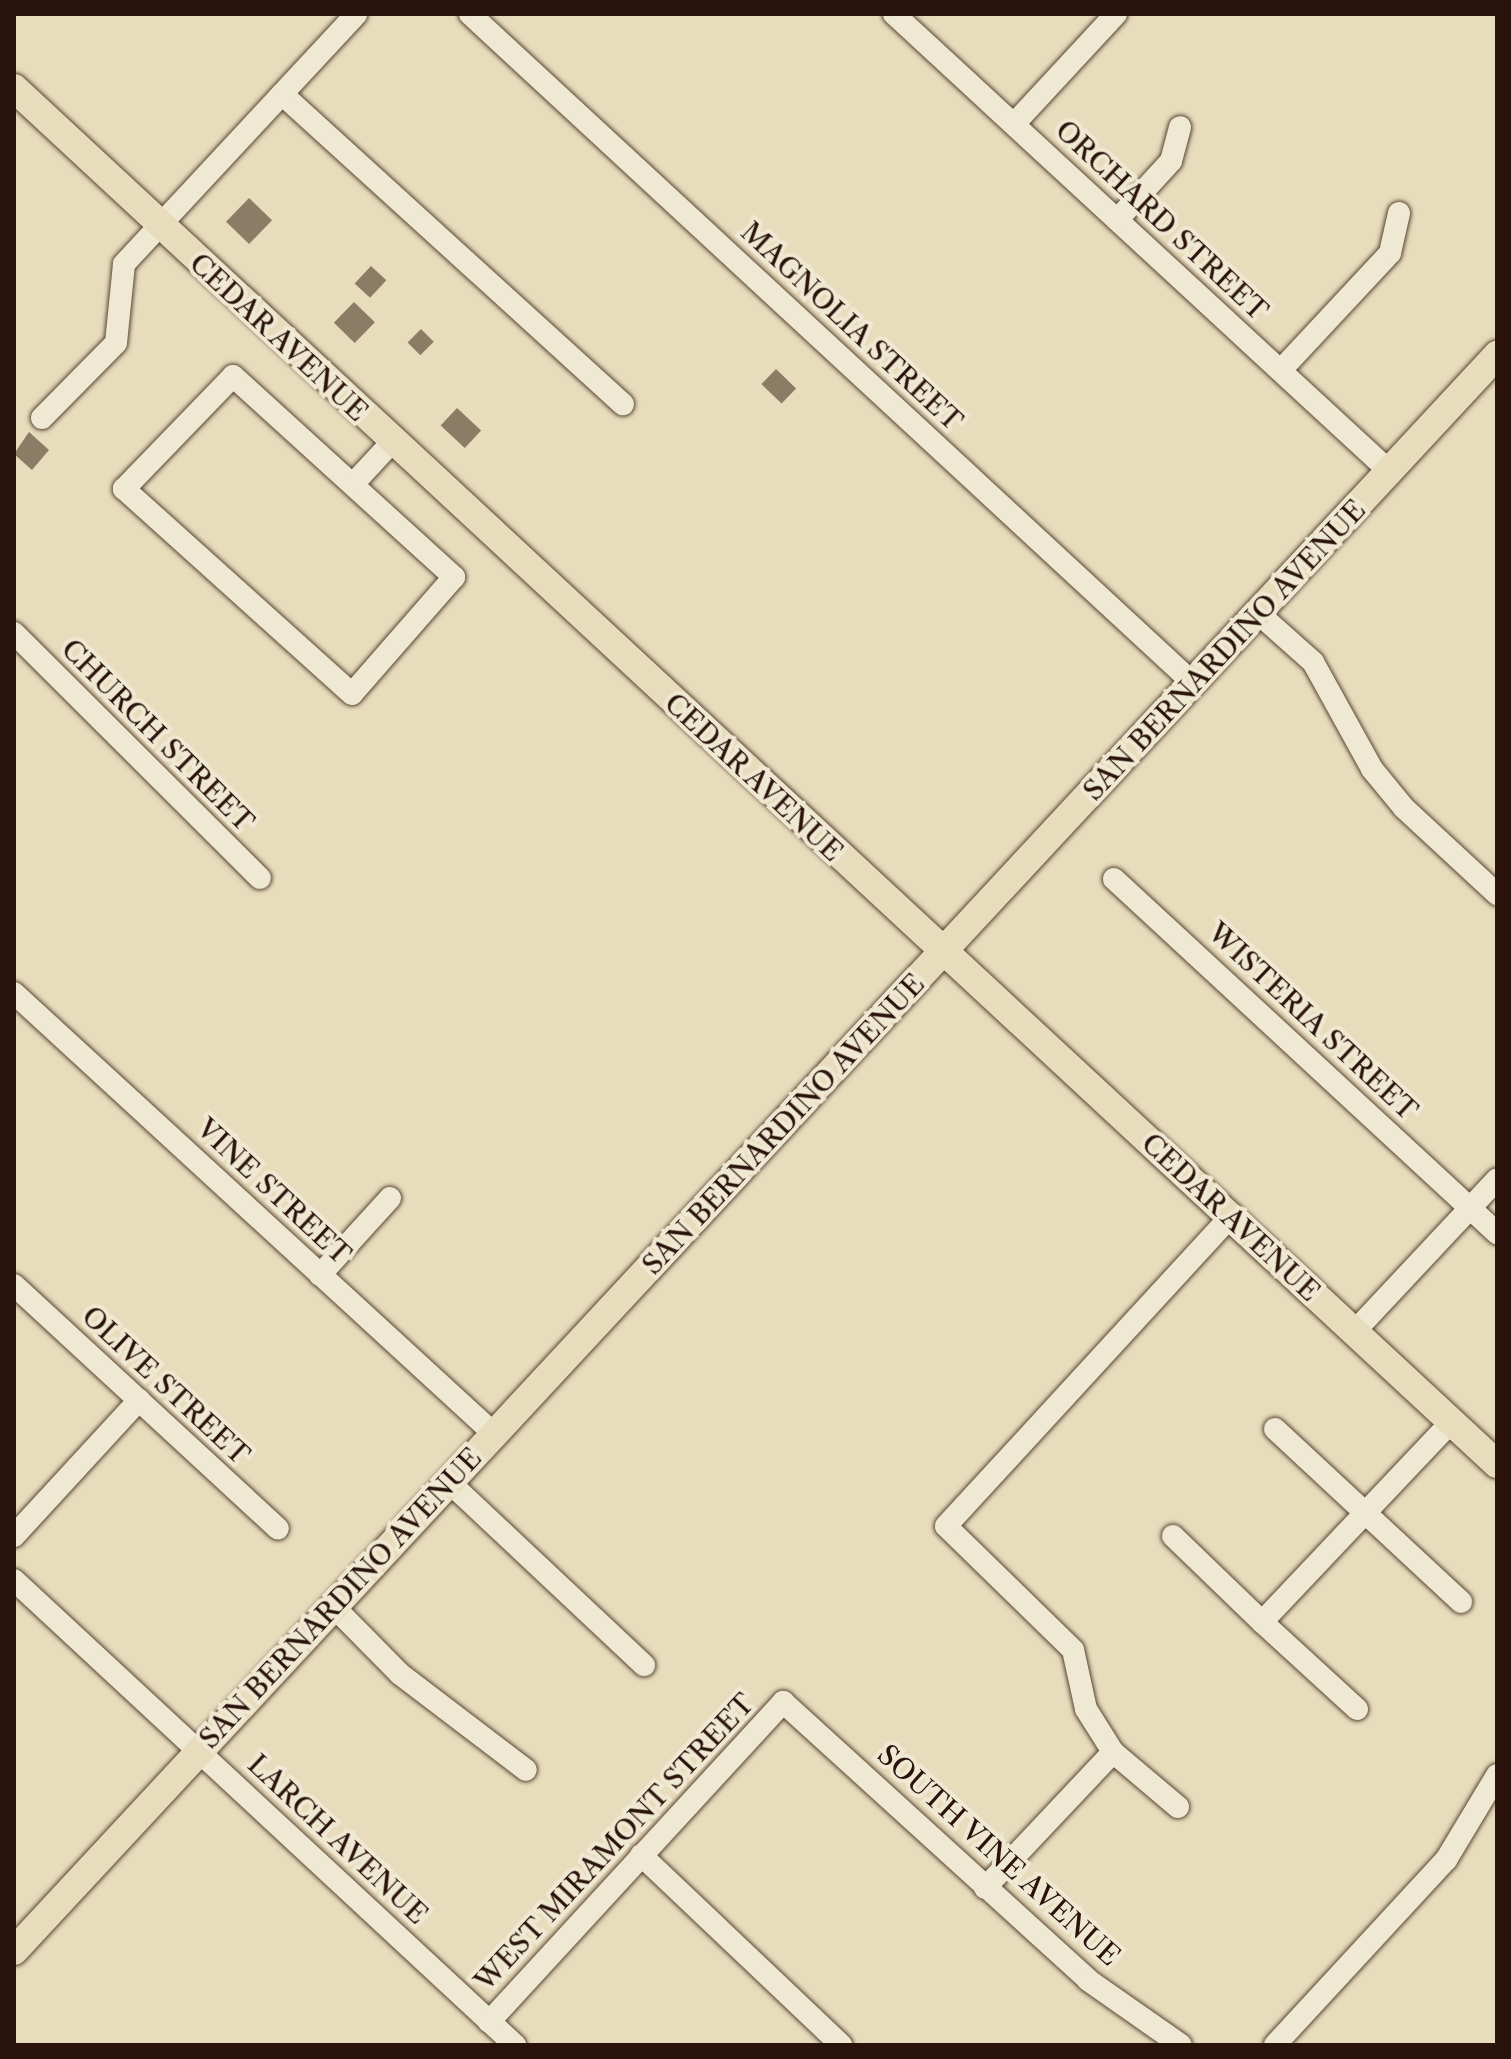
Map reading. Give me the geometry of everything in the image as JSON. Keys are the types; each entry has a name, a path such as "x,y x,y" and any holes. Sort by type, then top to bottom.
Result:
{"main road":[{"name":"CEDAR AVENUE","path":"14,88 1497,1464"},
{"name":"SAN BERNARDINO AVENUE","path":"14,1951 332,1605 943,953 1497,355"}],"street":[{"path":"42,418 116,343 124,264 356,14"},
{"name":"MAGNOLIA STREET","path":"470,14 1193,683"},
{"name":"ORCHARD STREET","path":"894,14 1389,471"},
{"path":"1014,124 1116,14"},
{"path":"282,94 623,404"},
{"path":"1117,220 1171,161 1180,127"},
{"path":"1281,370 1390,253 1399,213"},
{"path":"233,376 355,482 454,577 352,694 124,489 233,376"},
{"path":"355,482 392,442"},
{"path":"1258,613 1313,662 1372,769 1404,808 1497,894"},
{"name":"CHURCH STREET","path":"14,633 143,769 260,878"},
{"name":"WISTERIA STREET","path":"1114,879 1497,1233"},
{"name":"VINE STREET","path":"14,993 493,1433"},
{"path":"1354,1332 1497,1179"},
{"path":"320,1275 390,1198"},
{"path":"1178,1807 1113,1752 1086,1709 1073,1650 946,1526 1232,1215"},
{"name":"OLIVE STREET","path":"14,1285 278,1529"},
{"path":"14,1536 139,1400"},
{"path":"1262,1622 1451,1422"},
{"path":"1275,1429 1461,1602"},
{"path":"448,1481 644,1665"},
{"path":"1173,1536 1357,1709"},
{"name":"LARCH AVENUE","path":"14,1580 515,2045"},
{"path":"332,1605 400,1674 526,1770"},
{"name":"WEST MIRAMONT STREET","path":"489,2022 783,1702"},
{"name":"SOUTH VINE AVENUE","path":"783,1702 1088,1980 1181,2045"},
{"path":"985,1888 1113,1752"},
{"path":"1275,2045 1446,1860 1497,1775"},
{"path":"641,1855 841,2045"}],"building":[{"path":"249,198 272,220 249,244 226,222"},
{"path":"371,266 386,280 370,298 355,284"},
{"path":"354,302 375,322 355,343 334,323"},
{"path":"421,329 434,342 420,355 408,342"},
{"path":"776,369 796,388 782,404 761,384"},
{"path":"457,408 481,431 465,448 441,426"},
{"path":"29,432 49,450 32,470 14,454"}]}
